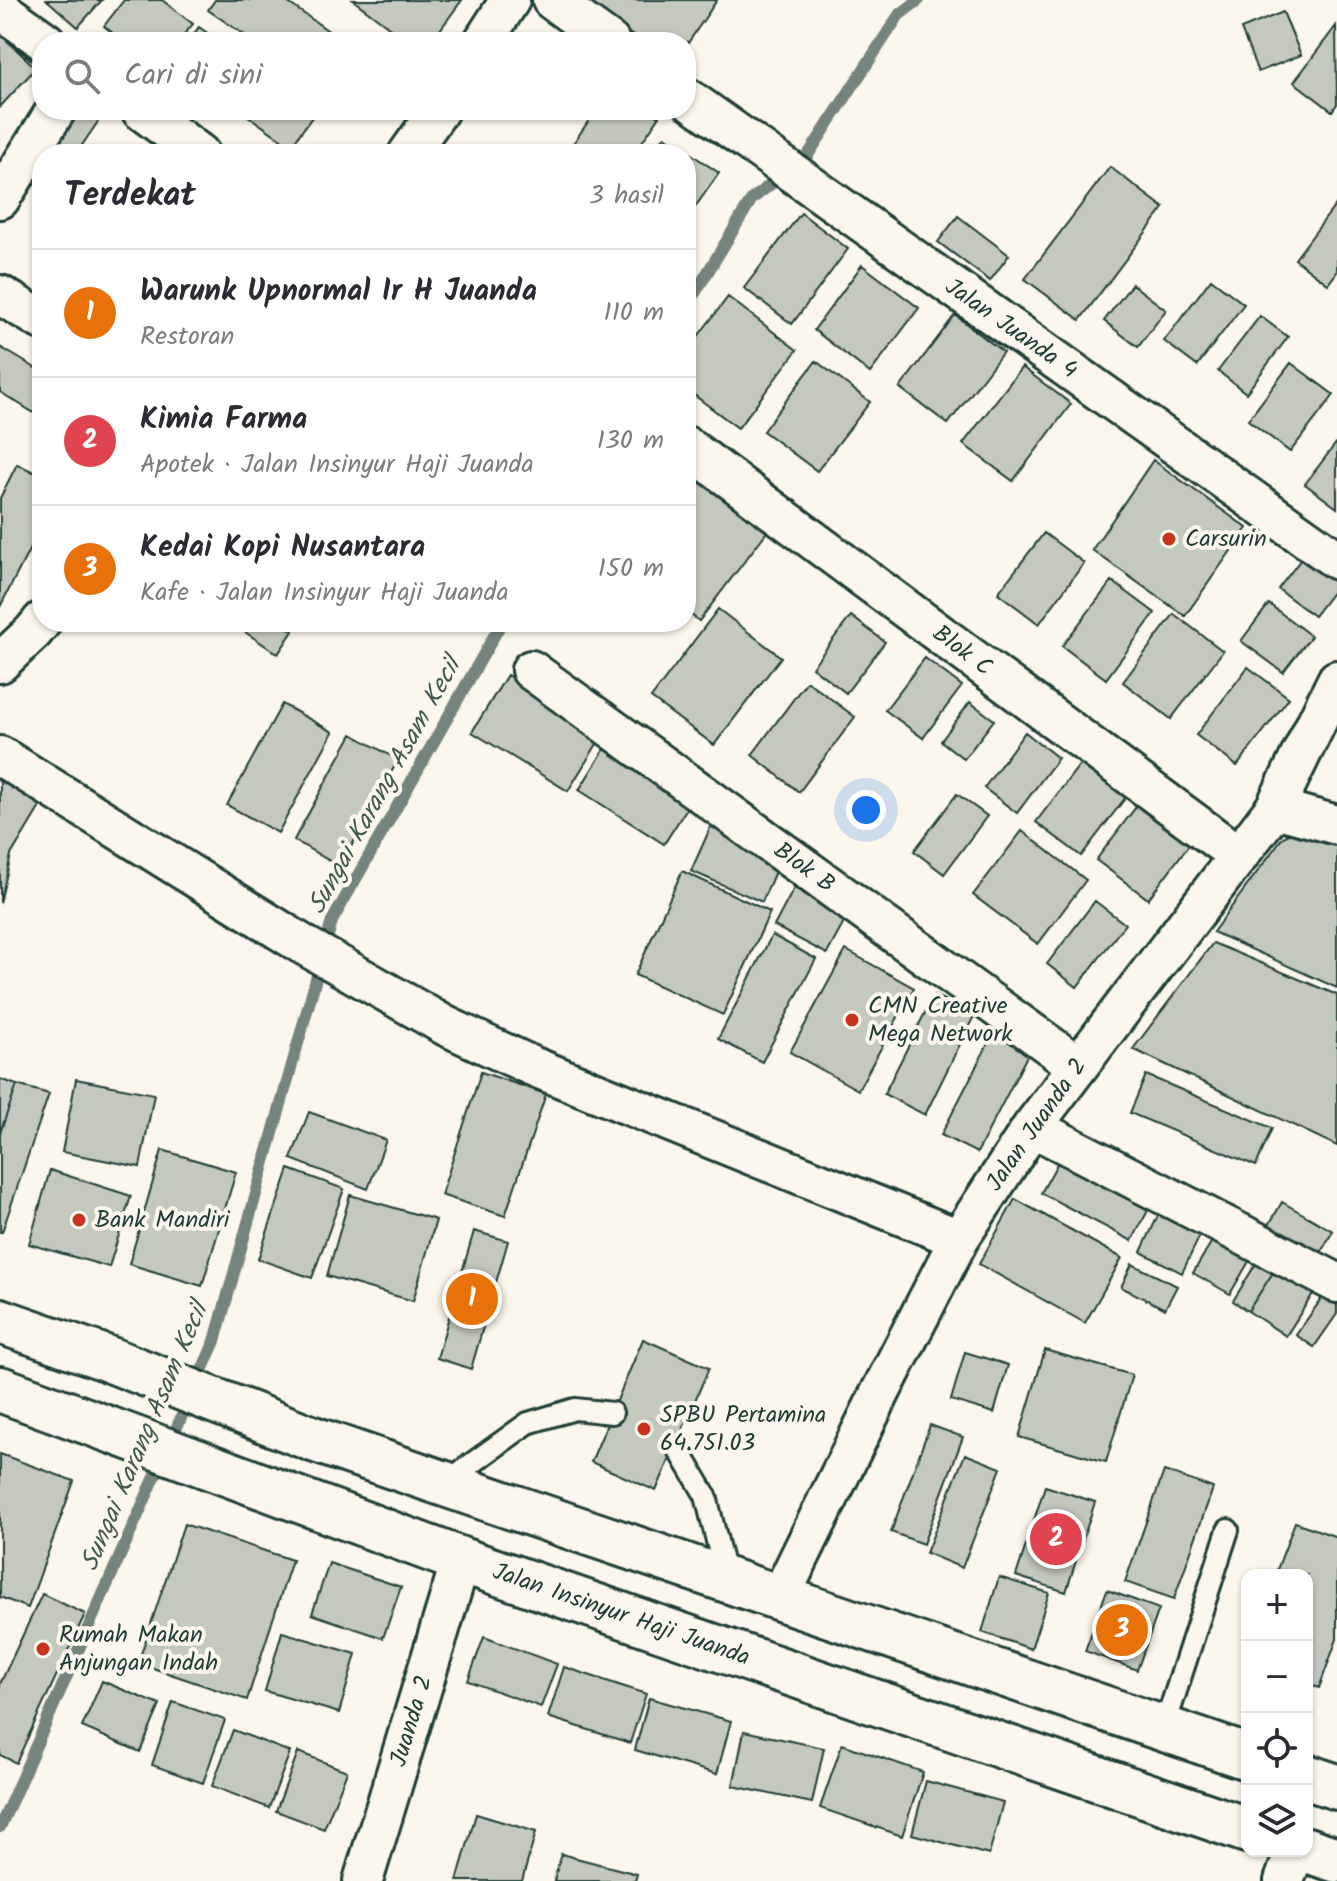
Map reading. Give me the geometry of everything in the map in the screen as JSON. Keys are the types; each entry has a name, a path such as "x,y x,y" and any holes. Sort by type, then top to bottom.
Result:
{"highway":[{"path":"0,1321 103,1357 313,1439 1241,1755"},
{"name":"Jalan Insinyur Haji Juanda","path":"0,1389 461,1560 1241,1828"},
{"path":"1313,1779 1337,1787"},
{"path":"1313,1852 1337,1860"}],"street":[{"path":"489,32 510,0"},
{"path":"552,0 596,32"},
{"path":"0,9 32,32"},
{"name":"Jalan Juanda 4","path":"696,104 1337,560"},
{"path":"35,144 50,120"},
{"path":"154,120 187,144"},
{"path":"415,144 432,120"},
{"path":"0,199 32,148"},
{"path":"0,295 32,314"},
{"name":"Blok C","path":"696,453 1239,856"},
{"path":"0,663 33,632"},
{"name":"Blok B","path":"531,670 1078,1066"},
{"name":"Jalan Juanda 2","path":"780,1597 959,1239 1032,1127 1275,808 1337,680"},
{"path":"0,756 302,944 446,1026 495,1050 738,1151 959,1239"},
{"path":"1275,808 1337,825"},
{"path":"1032,1127 1337,1283"},
{"name":"Juanda 2","path":"363,1881 461,1560"},
{"path":"1284,1881 1293,1857"}],"lane":[{"path":"445,1483 528,1423 575,1409 612,1413"},
{"path":"676,1445 706,1496 726,1578"},
{"path":"1164,1728 1228,1530"}],"building":[{"path":"47,0 102,0 78,27"},
{"path":"124,0 162,0 193,24 186,32 112,32 104,26"},
{"path":"215,0 284,0 330,32 240,32 208,10"},
{"path":"353,0 462,0 438,32 396,32"},
{"path":"580,0 717,0 695,32 627,32"},
{"path":"1283,12 1301,55 1258,72 1241,29"},
{"path":"14,20 32,35 32,60 1,34"},
{"path":"1336,26 1337,104 1332,111 1294,82"},
{"path":"0,34 32,64 32,72 0,107"},
{"path":"60,120 99,120 83,144 44,143"},
{"path":"254,120 310,120 292,144"},
{"path":"589,120 657,120 641,144 573,144"},
{"path":"665,136 677,144 659,144"},
{"path":"696,157 719,173 696,206"},
{"path":"1110,167 1164,208 1080,320 1025,279"},
{"path":"1337,203 1337,272 1328,284 1295,259"},
{"path":"801,213 848,249 792,324 744,288"},
{"path":"958,216 1009,255 990,281 938,242"},
{"path":"862,265 919,308 870,373 814,330"},
{"path":"1211,279 1244,304 1197,366 1164,341"},
{"path":"1132,284 1166,310 1138,347 1104,321"},
{"path":"728,297 797,350 738,428 696,396 696,339"},
{"path":"955,315 1003,352 948,424 900,388"},
{"path":"1260,316 1288,337 1246,393 1218,371"},
{"path":"0,347 32,366 32,412 0,392"},
{"path":"816,361 870,402 817,471 763,431"},
{"path":"1291,363 1334,395 1290,452 1248,420"},
{"path":"1022,367 1071,404 1013,481 963,444"},
{"path":"1337,442 1337,508 1305,484"},
{"name":"Carsurin","path":"1153,460 1247,528 1185,616 1092,550"},
{"path":"17,464 32,471 32,545 0,607 0,498"},
{"path":"696,474 769,529 699,621 696,619"},
{"path":"1044,533 1084,563 1039,624 998,593"},
{"path":"1305,554 1337,579 1337,586 1314,616 1278,589"},
{"path":"1112,581 1155,613 1106,679 1062,646"},
{"path":"1269,604 1311,636 1283,672 1241,641"},
{"path":"718,609 781,657 714,745 651,698"},
{"path":"1174,614 1223,651 1171,719 1123,682"},
{"path":"851,616 885,642 846,693 812,667"},
{"path":"245,632 292,632 278,654"},
{"path":"925,658 962,686 923,738 885,710"},
{"path":"1248,667 1289,698 1237,766 1196,735"},
{"path":"507,675 603,734 568,791 472,732"},
{"path":"807,681 855,717 799,792 752,755"},
{"path":"970,702 994,720 964,759 941,741"},
{"path":"282,704 333,732 278,833 227,805"},
{"path":"1025,732 1058,758 1017,813 984,788"},
{"path":"352,734 398,760 340,867 294,840"},
{"path":"611,739 697,792 664,844 579,790"},
{"path":"1081,763 1126,797 1081,856 1036,822"},
{"path":"0,772 44,800 11,855 0,903"},
{"path":"957,794 987,816 944,874 914,851"},
{"path":"1139,803 1191,842 1148,899 1096,860"},
{"path":"712,824 782,855 762,902 691,871"},
{"path":"1304,827 1337,838 1337,988 1213,932 1283,837"},
{"path":"1022,831 1086,880 1038,944 973,895"},
{"path":"682,871 770,912 723,1015 635,975"},
{"path":"794,888 847,917 827,954 774,926"},
{"path":"1095,901 1125,924 1077,987 1047,964"},
{"path":"772,935 816,959 762,1062 718,1039"},
{"path":"1213,943 1337,995 1337,1146 1133,1049"},
{"name":"CMN Creative Mega Network","path":"846,950 914,988 858,1090 790,1052"},
{"path":"934,995 974,1016 925,1115 884,1094"},
{"path":"993,1034 1029,1052 977,1153 941,1135"},
{"path":"481,1072 546,1094 505,1216 441,1195"},
{"path":"1146,1075 1272,1128 1256,1166 1130,1113"},
{"path":"0,1079 17,1085 0,1133"},
{"path":"76,1079 154,1094 140,1167 62,1152"},
{"path":"17,1085 49,1094 0,1232 0,1133"},
{"path":"309,1112 386,1140 368,1189 291,1159"},
{"path":"162,1150 236,1172 202,1286 129,1264"},
{"path":"1063,1153 1153,1201 1132,1241 1041,1193"},
{"path":"289,1169 344,1189 312,1278 258,1259"},
{"name":"Bank Mandiri","path":"50,1170 131,1196 109,1267 29,1244"},
{"path":"350,1195 436,1220 413,1301 327,1276"},
{"path":"1015,1199 1122,1258 1085,1323 979,1264"},
{"path":"1282,1202 1333,1231 1317,1259 1266,1230"},
{"path":"1163,1205 1205,1225 1182,1273 1141,1252"},
{"path":"474,1231 508,1241 471,1369 437,1358"},
{"path":"1218,1231 1255,1251 1230,1294 1193,1273"},
{"path":"1260,1257 1276,1268 1248,1311 1233,1301"},
{"path":"1132,1264 1177,1286 1165,1309 1121,1287"},
{"path":"1276,1268 1314,1292 1286,1336 1248,1311"},
{"path":"1327,1291 1337,1298 1337,1314 1314,1347 1296,1335"},
{"name":"SPBU Pertamina 64.751.03","path":"643,1339 709,1368 656,1491 591,1462"},
{"path":"1045,1350 1132,1375 1106,1462 1019,1437"},
{"path":"965,1352 1008,1365 994,1413 951,1400"},
{"path":"930,1425 963,1437 923,1544 891,1532"},
{"path":"0,1454 74,1481 28,1608 0,1597"},
{"path":"965,1454 1001,1468 962,1568 926,1553"},
{"path":"1164,1471 1213,1488 1174,1599 1125,1582"},
{"path":"1045,1486 1095,1502 1066,1592 1016,1576"},
{"path":"1295,1522 1337,1537 1337,1639 1319,1688 1313,1686 1313,1569 1277,1569"},
{"path":"184,1524 292,1560 247,1700 138,1663"},
{"path":"329,1563 401,1587 383,1638 312,1614"},
{"path":"999,1577 1049,1593 1031,1649 982,1632"},
{"path":"1107,1590 1159,1609 1137,1670 1085,1651"},
{"name":"Rumah Makan Anjungan Indah","path":"42,1594 85,1614 16,1763 0,1755 0,1684"},
{"path":"282,1632 356,1654 339,1713 265,1691"},
{"path":"484,1637 557,1664 541,1707 468,1681"},
{"path":"564,1667 646,1694 630,1743 548,1717"},
{"path":"102,1681 160,1705 140,1752 82,1727"},
{"path":"649,1698 731,1721 717,1774 635,1750"},
{"path":"173,1702 225,1720 203,1783 152,1765"},
{"path":"233,1730 290,1752 269,1808 212,1786"},
{"path":"744,1731 824,1748 812,1803 733,1786"},
{"path":"842,1744 923,1772 902,1836 820,1808"},
{"path":"298,1752 347,1771 324,1829 276,1811"},
{"path":"926,1781 1003,1802 989,1855 912,1834"},
{"path":"476,1814 536,1832 522,1881 457,1881"},
{"path":"561,1854 637,1874 635,1881 554,1881"}],"waterway":[{"name":"Sungai Karang Asam Kecil","path":"696,291 752,199 808,155 899,15 919,0"},
{"name":"Sungai Karang Asam Kecil","path":"0,1827 215,1341 332,921 496,632"}],"place":[{"name":"Carsurin","path":"1169,539"},
{"name":"CMN Creative Mega Network","path":"852,1020"},
{"name":"Bank Mandiri","path":"79,1220"},
{"name":"Warunk Upnormal Ir H Juanda","path":"472,1299"},
{"name":"SPBU Pertamina 64.751.03","path":"644,1429"},
{"name":"Kimia Farma","path":"1056,1539"},
{"name":"Kedai Kopi Nusantara","path":"1122,1630"},
{"name":"Rumah Makan Anjungan Indah","path":"43,1649"}]}
